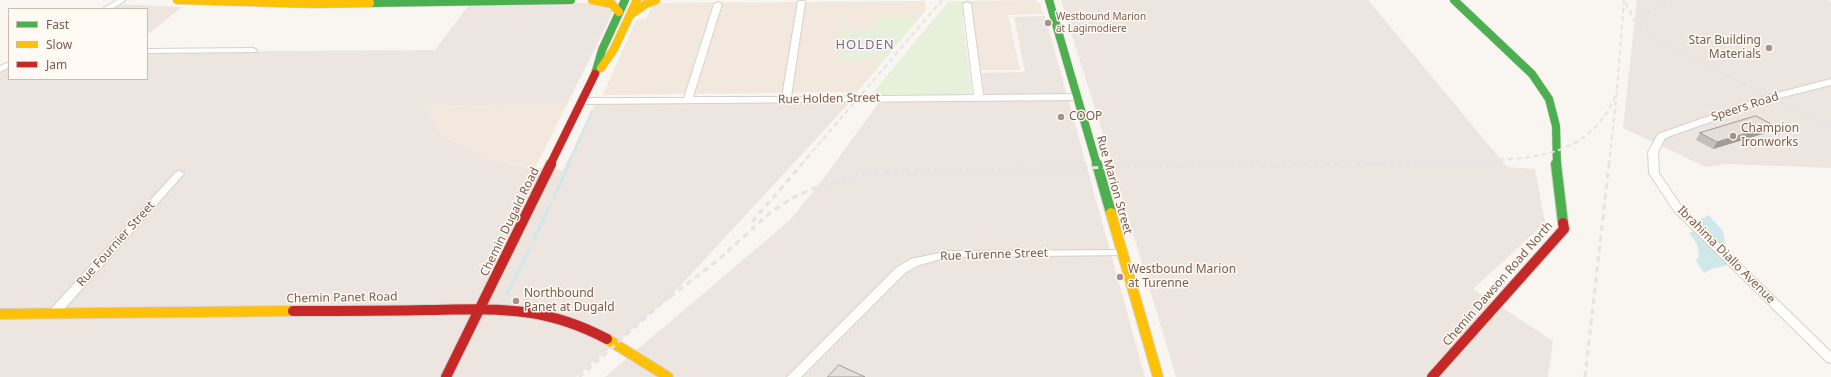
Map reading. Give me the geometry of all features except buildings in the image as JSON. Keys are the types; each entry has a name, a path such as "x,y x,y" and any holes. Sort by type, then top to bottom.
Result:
{"street":[{"path":"108,8 122,0"},
{"path":"177,0 313,4 571,0"},
{"path":"592,0 612,4 619,12"},
{"name":"Chemin Dugald Road","path":"594,77 602,50 625,0"},
{"name":"Chemin Dugald Road","path":"446,377 479,308 515,241 594,77 614,49 637,0"},
{"path":"630,14 646,4 656,0"},
{"name":"Rue Marion Street","path":"1049,0 1158,377"},
{"name":"Chemin Dawson Road North","path":"1432,377 1564,229 1555,151 1556,126 1549,99 1532,74 1454,0"},
{"path":"688,100 718,4"},
{"path":"786,99 801,4"},
{"path":"967,4 979,97"},
{"path":"148,51 253,50"},
{"name":"Speers Road","path":"1661,136 1772,97 1831,82"},
{"name":"Rue Holden Street","path":"582,101 1077,97"},
{"name":"Ibrahima Diallo Avenue","path":"1661,136 1653,152 1654,173 1678,209 1831,359"},
{"name":"Rue Fournier Street","path":"54,313 179,174"},
{"name":"Rue Turenne Street","path":"793,377 901,270 915,262 949,254 1122,253"},
{"name":"Chemin Panet Road","path":"0,314 479,308 514,309 553,315 588,327 668,377"}],"shaded area":[{"path":"1035,0 1040,4 1043,14 1008,15 1020,70 980,70 970,1"},
{"path":"1061,0 1368,0 1507,167 1535,169 1545,223 1473,289 1553,341 1548,377 1176,377 1112,163"},
{"path":"1637,0 1828,0 1831,2 1831,168 1727,164 1706,167 1623,128"},
{"path":"925,1 925,11 919,18 877,19 875,71 857,92 603,95 636,20 646,19 654,3"},
{"path":"593,3 610,5 613,12 567,104 424,106 443,136 489,160 525,167 563,170 595,104 851,101 670,297 576,377 0,377 0,69 8,65 8,80 148,80 148,52 435,50 469,5"},
{"path":"114,4 182,7 148,34 148,8 108,8"},
{"path":"1045,16 1145,377 605,377 790,220 824,178 880,101 985,100 981,73 1025,72 1014,17"},
{"path":"567,104 535,168 489,160 443,136 424,106"}],"green space":[{"path":"949,1 970,1 972,15 962,16 972,95 871,95"},
{"path":"877,18 919,18 875,71 875,58 840,59 842,30 876,30"}],"water":[{"path":"1709,215 1723,232 1726,247 1726,266 1714,268 1704,273 1696,261 1699,256 1697,244 1689,233 1695,230 1699,220"}],"waterway":[{"path":"568,165 592,111"},
{"path":"554,197 569,164"},
{"path":"534,239 550,205"},
{"path":"507,294 530,248"}],"railway":[{"path":"801,165 942,0"},
{"path":"1617,91 1624,0"},
{"path":"1626,3 1635,22 1663,43 1689,58 1831,126"},
{"path":"1648,30 1643,21 1645,17 1659,7 1672,3"},
{"path":"1379,164 1506,159 1530,157 1552,152 1572,144 1590,132 1605,115 1617,91"},
{"path":"1609,165 1617,91"},
{"path":"752,222 802,164"},
{"path":"670,297 718,260 770,213 792,198 838,180 872,173 905,170 1379,164"},
{"path":"1355,165 1379,164"},
{"path":"1585,377 1609,164"},
{"path":"579,377 673,293"}],"traffic: fast":[{"path":"370,3 571,0"},
{"path":"595,74 602,50 625,0"},
{"path":"1049,0 1111,213"},
{"path":"1454,0 1532,74 1549,99 1556,126 1555,151 1563,223"}],"traffic: slow":[{"path":"177,0 313,4 370,3"},
{"path":"592,0 612,4 619,12"},
{"path":"601,68 614,49 637,0"},
{"path":"630,15 646,4 656,0"},
{"path":"1111,213 1158,377"},
{"path":"0,314 293,311"},
{"path":"607,339 668,377"}],"traffic: jam":[{"path":"446,377 595,74"},
{"path":"1432,377 1564,229 1563,223"},
{"path":"293,311 497,309 542,314 564,319 585,327 607,339"}],"place":[{"name":"Westbound Marion at Lagimodiere","path":"1048,23"},
{"name":"Star Building Materials","path":"1769,48"},
{"name":"COOP","path":"1061,117"},
{"name":"Champion Ironworks","path":"1733,136"},
{"name":"Westbound Marion at Turenne","path":"1120,277"},
{"name":"Northbound Panet at Dugald","path":"516,301"}],"district":[{"name":"HOLDEN","path":"865,45"}]}
